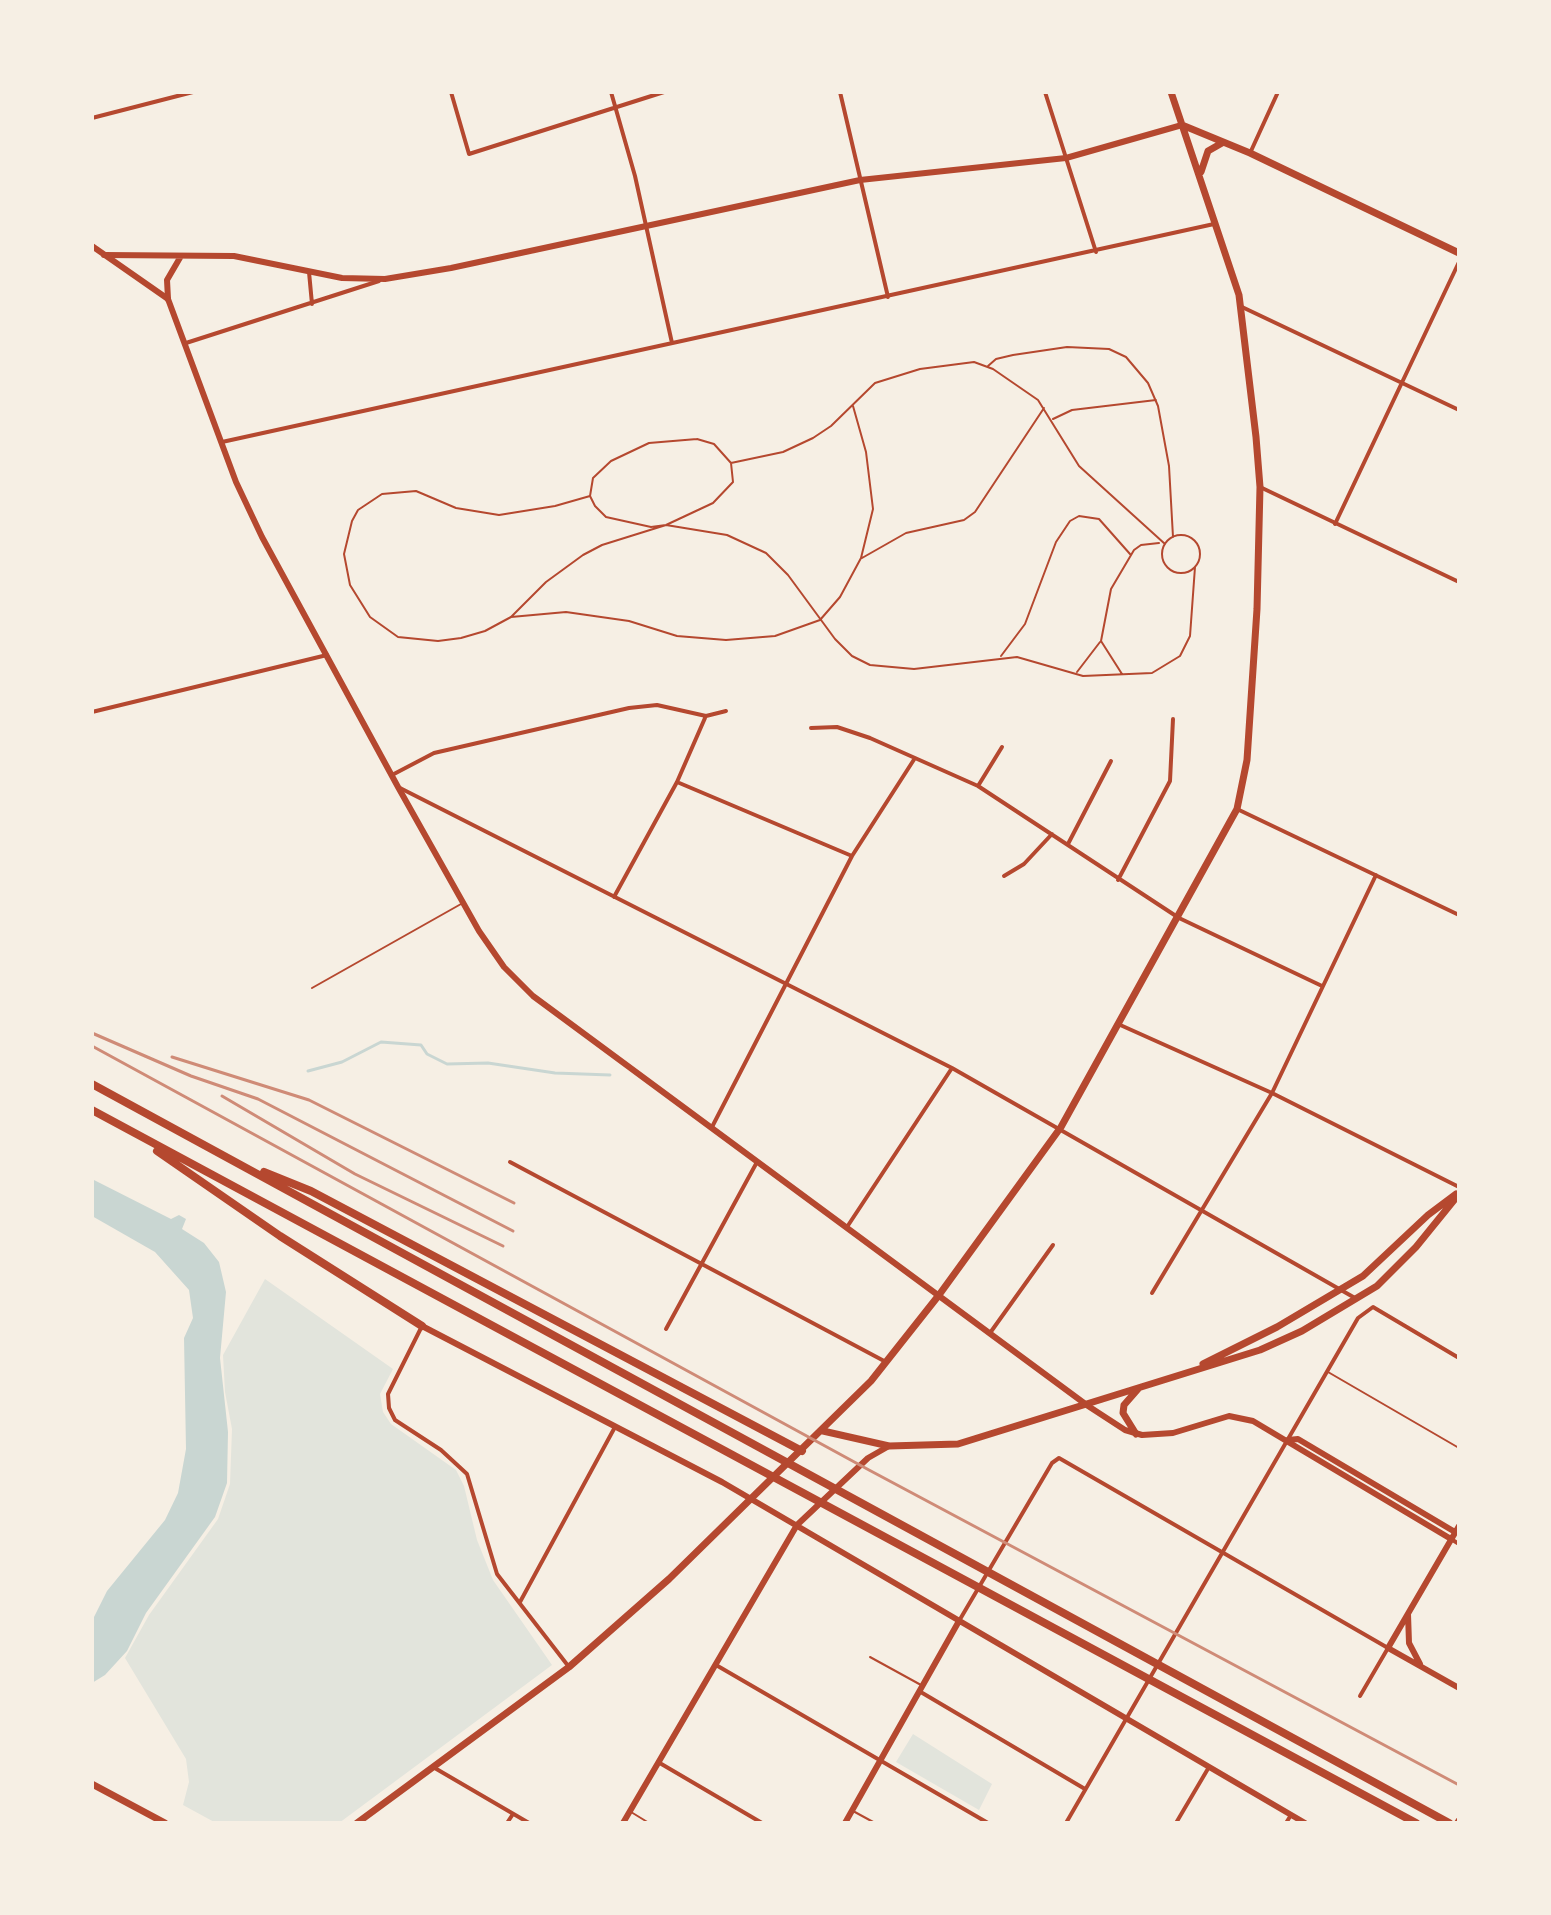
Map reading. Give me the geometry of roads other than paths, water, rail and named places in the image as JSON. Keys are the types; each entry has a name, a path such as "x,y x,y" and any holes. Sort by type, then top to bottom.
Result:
{"highway":[{"path":"92,1084 1449,1823"},
{"path":"92,1110 1416,1823"},
{"path":"109,1120 304,1252 422,1326"},
{"path":"230,1158 311,1191 802,1451"}],"main road":[{"path":"357,1823 569,1667 649,1597 821,1433 886,1362 939,1295 1061,1127 1237,809 1247,760 1260,487 1242,307 1171,92"},
{"path":"1182,125 1250,153 1459,253"},
{"path":"1200,176 1208,151 1224,142"},
{"path":"1190,1370 1342,1290 1370,1270 1428,1215 1459,1191"},
{"path":"821,1433 889,1446 958,1444 1260,1350 1358,1300 1401,1264 1459,1191"},
{"path":"1136,1434 1125,1420 1124,1405 1142,1386"},
{"path":"92,1784 161,1822"}],"street":[{"path":"92,118 193,92"},
{"path":"451,92 469,154 664,92"},
{"path":"611,92 646,225 672,343"},
{"path":"840,92 888,297"},
{"path":"1045,92 1096,252"},
{"path":"1250,153 1278,92"},
{"path":"186,343 385,279 451,268 860,180 1066,158 1182,125"},
{"path":"222,442 1216,224"},
{"path":"92,246 168,299"},
{"path":"104,255 234,256 342,278 385,279"},
{"path":"181,256 167,280 168,299 251,514 463,903 493,952 516,981 1084,1403 1136,1434 1161,1436 1229,1416 1253,1421 1288,1440 1295,1448 1456,1533 1459,1544"},
{"path":"1335,524 1459,262"},
{"path":"309,272 312,304"},
{"path":"1242,307 1459,410"},
{"path":"1260,487 1459,582"},
{"path":"92,712 327,655"},
{"path":"392,775 434,753 629,708 657,705 706,716 726,711"},
{"path":"614,897 677,782 706,716"},
{"path":"1118,880 1170,781 1173,719"},
{"path":"811,728 837,727 915,757 978,786 1179,918 1322,986"},
{"path":"978,786 1002,747"},
{"path":"712,1127 852,856 915,757"},
{"path":"1068,844 1111,761"},
{"path":"677,782 852,856"},
{"path":"398,787 952,1068 1061,1127 1358,1300"},
{"path":"1237,809 1459,915"},
{"path":"1004,876 1024,864 1052,834"},
{"path":"1152,1293 1272,1093 1376,875"},
{"path":"1118,1024 1272,1093 1459,1191"},
{"path":"847,1227 952,1068"},
{"path":"510,1162 886,1362"},
{"path":"666,1329 757,1162"},
{"path":"990,1333 1053,1245"},
{"path":"1066,1823 1176,1627 1358,1318 1373,1307 1459,1358"},
{"path":"569,1667 497,1574 467,1474 441,1450 395,1420 389,1408 388,1394 422,1326 751,1499 1305,1823"},
{"path":"520,1602 615,1427"},
{"path":"623,1823 797,1525 867,1460 889,1446"},
{"path":"845,1823 959,1621 1052,1463 1059,1458 1459,1688"},
{"path":"1360,1696 1456,1533"},
{"path":"1408,1614 1411,1653 1422,1667"},
{"path":"716,1665 988,1823"},
{"path":"921,1688 1085,1789"},
{"path":"658,1762 762,1823"},
{"path":"433,1767 529,1823"},
{"path":"1176,1823 1209,1767"},
{"path":"507,1823 513,1814"},
{"path":"1286,1823 1291,1815"}],"lane":[{"path":"988,367 996,359 1035,350 1089,346 1109,349 1126,357 1148,383 1156,400 1166,443 1173,537"},
{"path":"731,463 799,446 831,426 875,383 890,377 956,363 988,367 1018,384 1044,408 1079,466 1126,506 1160,543"},
{"path":"1052,419 1072,410 1156,400"},
{"path":"509,617 566,612 629,621 677,636 726,640 775,636 820,620 840,597 861,558 871,525 873,493 859,421 853,406"},
{"path":"861,558 906,533 964,520 982,501 1027,429 1044,408"},
{"path":"697,439 714,444 731,463 733,482 726,493 666,525 583,555 546,582 509,617 485,631 461,638 412,640 398,637 370,617 350,585 344,554 349,529 358,510 382,494 416,491 456,508 499,515 536,510 590,496 598,469 649,443 697,439"},
{"path":"590,496 606,517 639,527 666,525 727,535 766,553 788,575 820,620 852,656 870,665 914,669 1017,657 1076,674 1152,673 1180,656 1190,636 1195,567 1200,552 1195,541 1185,535 1173,537 1165,544 1162,556 1173,571 1185,573 1195,567"},
{"path":"1001,657 1020,633 1056,542 1070,521 1079,516 1099,519 1130,554"},
{"path":"1076,674 1101,641 1111,589 1130,554 1141,545 1165,544"},
{"path":"1101,641 1122,674"},
{"path":"312,988 463,903"},
{"path":"1327,1372 1459,1448"},
{"path":"870,1657 921,1688"},
{"path":"852,1810 875,1823"},
{"path":"630,1812 649,1823"}],"waterway":[{"path":"308,1071 342,1062 381,1042 421,1045 427,1054 447,1064 488,1063 555,1073 610,1075"}],"railway":[{"path":"92,1033 191,1076 258,1099 513,1231"},
{"path":"92,1046 869,1470 1459,1785"},
{"path":"172,1057 309,1100 514,1203"},
{"path":"222,1096 355,1174 503,1246"}]}
